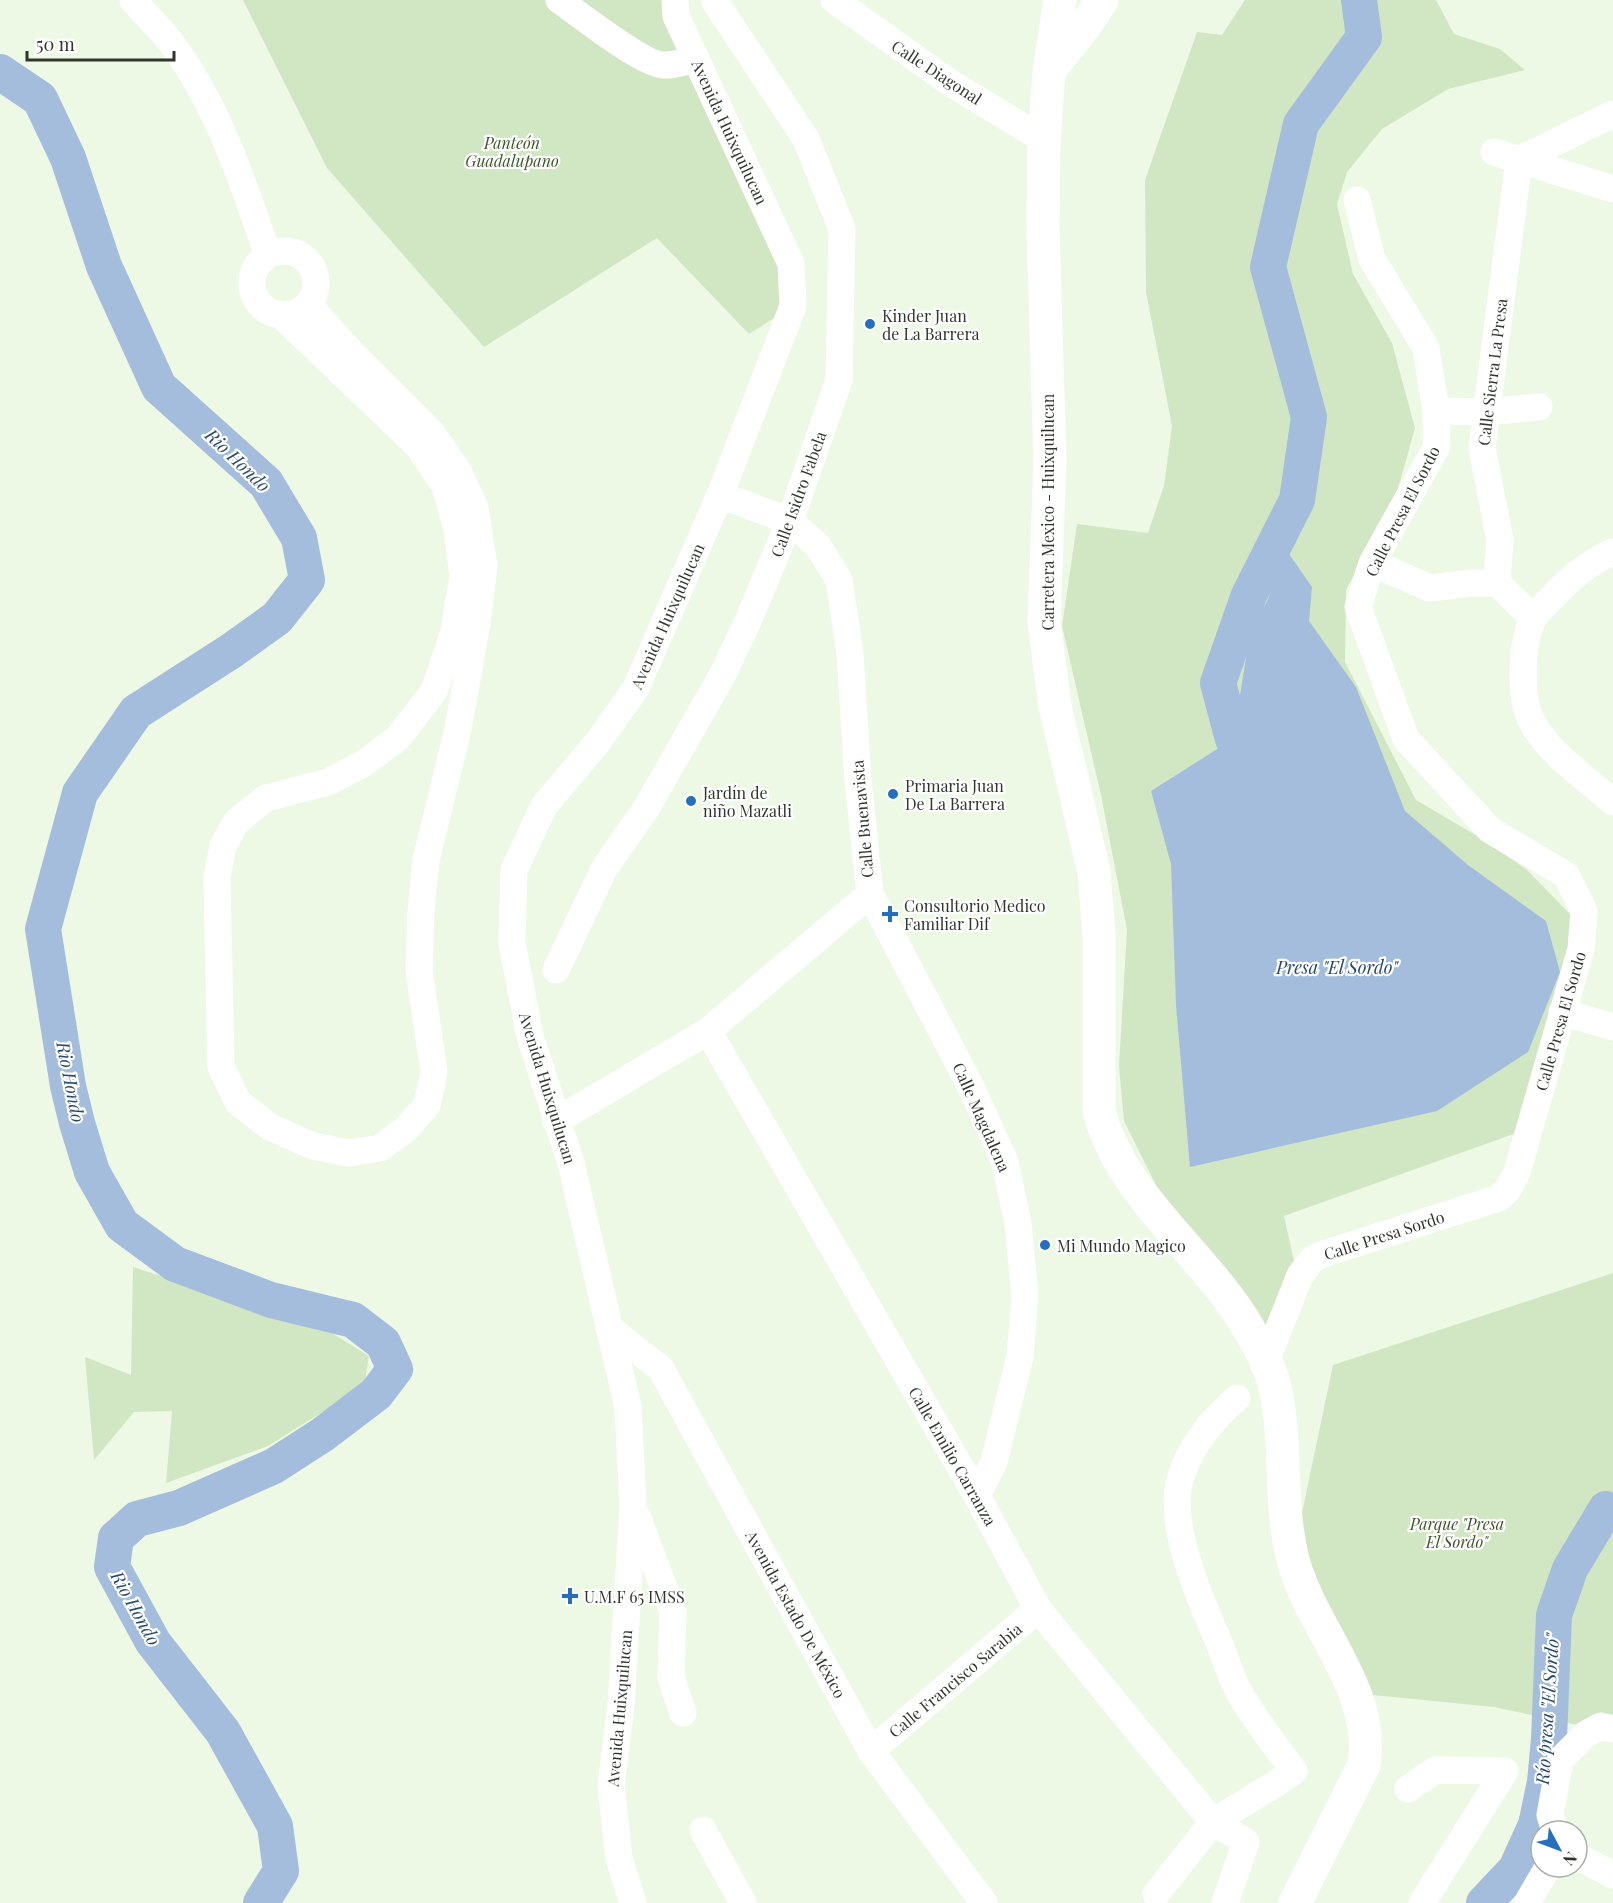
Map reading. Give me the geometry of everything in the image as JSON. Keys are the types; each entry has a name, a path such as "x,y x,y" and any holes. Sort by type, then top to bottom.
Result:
{"main road":[{"path":"1049,72 1102,0"},
{"name":"Carretera Mexico - Huixquilucan","path":"1056,1 1044,140 1043,229 1050,461 1044,622 1055,706 1095,873 1099,934 1098,1111 1113,1152 1128,1175 1224,1292 1266,1361 1275,1386 1280,1420 1282,1489 1293,1562 1302,1588 1357,1696 1366,1737 1364,1765 1295,1903"}],"street":[{"path":"133,0 172,44 198,84 234,158 268,255"},
{"path":"559,0 651,62 663,65 696,59"},
{"name":"Calle Isidro Fabela","path":"556,970 604,869 647,807 723,674 790,521 839,381 842,229 806,139 714,0"},
{"name":"Calle Diagonal","path":"834,0 949,82 1044,140"},
{"name":"Avenida Huixquilucan","path":"633,1903 619,1858 611,1786 621,1705 633,1506 628,1407 571,1163 530,1036 512,943 514,870 544,806 597,742 636,688 720,495 793,306 792,264 696,59 681,5"},
{"path":"1506,156 1613,114"},
{"path":"1506,156 1613,189"},
{"name":"Calle Sierra La Presa","path":"1497,583 1500,540 1482,448 1506,156"},
{"name":"Calle Presa El Sordo","path":"1357,200 1372,259 1426,348 1436,411 1437,446 1372,563 1358,607 1406,739 1490,830 1566,875 1584,911 1581,949 1517,1172"},
{"path":"277,251 287,251 297,253 306,259 316,276 314,296 308,304 291,315 271,313 263,307 253,290 252,280 255,270 268,255 277,251"},
{"path":"281,315 418,446 445,486 457,529 463,576 454,632 434,691 398,738 363,764 328,782 266,798 236,822 223,846 217,878 221,1067 238,1102 270,1127 314,1146 349,1153 380,1148 406,1130 427,1105 434,1072 419,970 426,860 458,729 484,566 475,508 458,471 431,432 348,349 308,304"},
{"path":"1436,411 1486,412 1539,407"},
{"name":"Calle Buenavista","path":"556,1121 708,1031 870,894 858,780 850,653 839,580 818,546 790,521 720,495"},
{"path":"1613,552 1588,565 1564,584 1533,618 1526,642 1523,670 1524,692 1531,721 1551,748 1613,801"},
{"path":"1372,563 1430,588 1472,583 1497,583 1533,618"},
{"name":"Calle Magdalena","path":"870,894 971,1087 1005,1162 1018,1223 1024,1296 1020,1357 994,1462 977,1496"},
{"path":"1563,1012 1613,1027"},
{"name":"Calle Emilio Carranza","path":"708,1031 977,1496 1038,1609 1213,1822 1246,1842 1226,1903"},
{"name":"Calle Presa Sordo","path":"1266,1361 1300,1275 1313,1259 1499,1198 1507,1191 1517,1172"},
{"name":"Avenida Estado De México","path":"609,1328 661,1369 871,1751 984,1903"},
{"path":"1156,1894 1213,1822 1294,1770 1256,1720 1238,1690 1188,1562 1178,1517 1179,1484 1193,1449 1217,1414 1237,1398"},
{"path":"633,1506 673,1612 671,1678 682,1713"},
{"name":"Calle Francisco Sarabia","path":"871,1751 1038,1609"},
{"path":"1551,1819 1550,1815 1560,1760 1586,1734 1607,1727"},
{"path":"1408,1789 1435,1770 1505,1771 1422,1903"},
{"path":"703,1830 743,1903"},
{"path":"1589,1862 1613,1875"},
{"path":"1527,1903 1541,1879"}],"green space":[{"name":"Panteón Guadalupano","path":"243,0 675,0 791,264 793,306 749,334 657,238 484,347 327,168"},
{"path":"1245,0 1436,0 1454,34 1500,49 1525,70 1448,89 1382,129 1347,172 1337,204 1353,274 1392,343 1415,428 1395,499 1346,590 1345,662 1416,800 1479,837 1526,869 1571,915 1570,943 1522,1131 1284,1216 1295,1266 1268,1332 1157,1187 1124,1121 1119,1066 1127,930 1101,795 1062,626 1077,524 1148,533 1164,486 1172,426 1146,292 1145,180 1197,32 1222,35"},
{"path":"133,1267 327,1330 369,1356 364,1386 268,1446 166,1483 172,1411 134,1412 94,1460 85,1357 131,1375"},
{"name":"Parque \"Presa El Sordo\"","path":"1613,1273 1613,1718 1578,1725 1494,1707 1363,1694 1297,1537 1333,1365"}],"water":[{"name":"Presa \"El Sordo\"","path":"1287,551 1312,587 1309,621 1356,687 1405,811 1468,865 1546,921 1560,972 1528,1052 1437,1111 1190,1167 1176,1005 1171,864 1151,791 1233,739 1250,633 1267,601"}],"waterway":[{"path":"1233,739 1218,683 1249,595 1297,500 1309,417 1268,267 1301,124 1364,37 1359,0"},
{"name":"Rio Hondo","path":"0,72 40,99 68,158 104,266 159,387 266,483 299,538 307,580 277,618 231,651 136,712 80,793 43,929 68,1086 77,1123 92,1172 122,1225 175,1264 271,1300 353,1320 383,1343 395,1369 376,1394 322,1435 274,1466 179,1508 137,1519 116,1538 112,1567 153,1642 223,1732 275,1826 281,1871 261,1903"},
{"name":"Río presa \"El Sordo\"","path":"1484,1903 1516,1869 1536,1825 1545,1782 1549,1739 1554,1615 1570,1569 1606,1509"}],"place":[{"name":"Kinder Juan de La Barrera","path":"870,324"},
{"name":"Primaria Juan De La Barrera","path":"893,794"},
{"name":"Jardín de niño Mazatli","path":"691,801"},
{"name":"Consultorio Medico Familiar Dif","path":"890,914"},
{"name":"Mi Mundo Magico","path":"1045,1245"},
{"name":"U.M.F 65 IMSS","path":"570,1596"}]}
